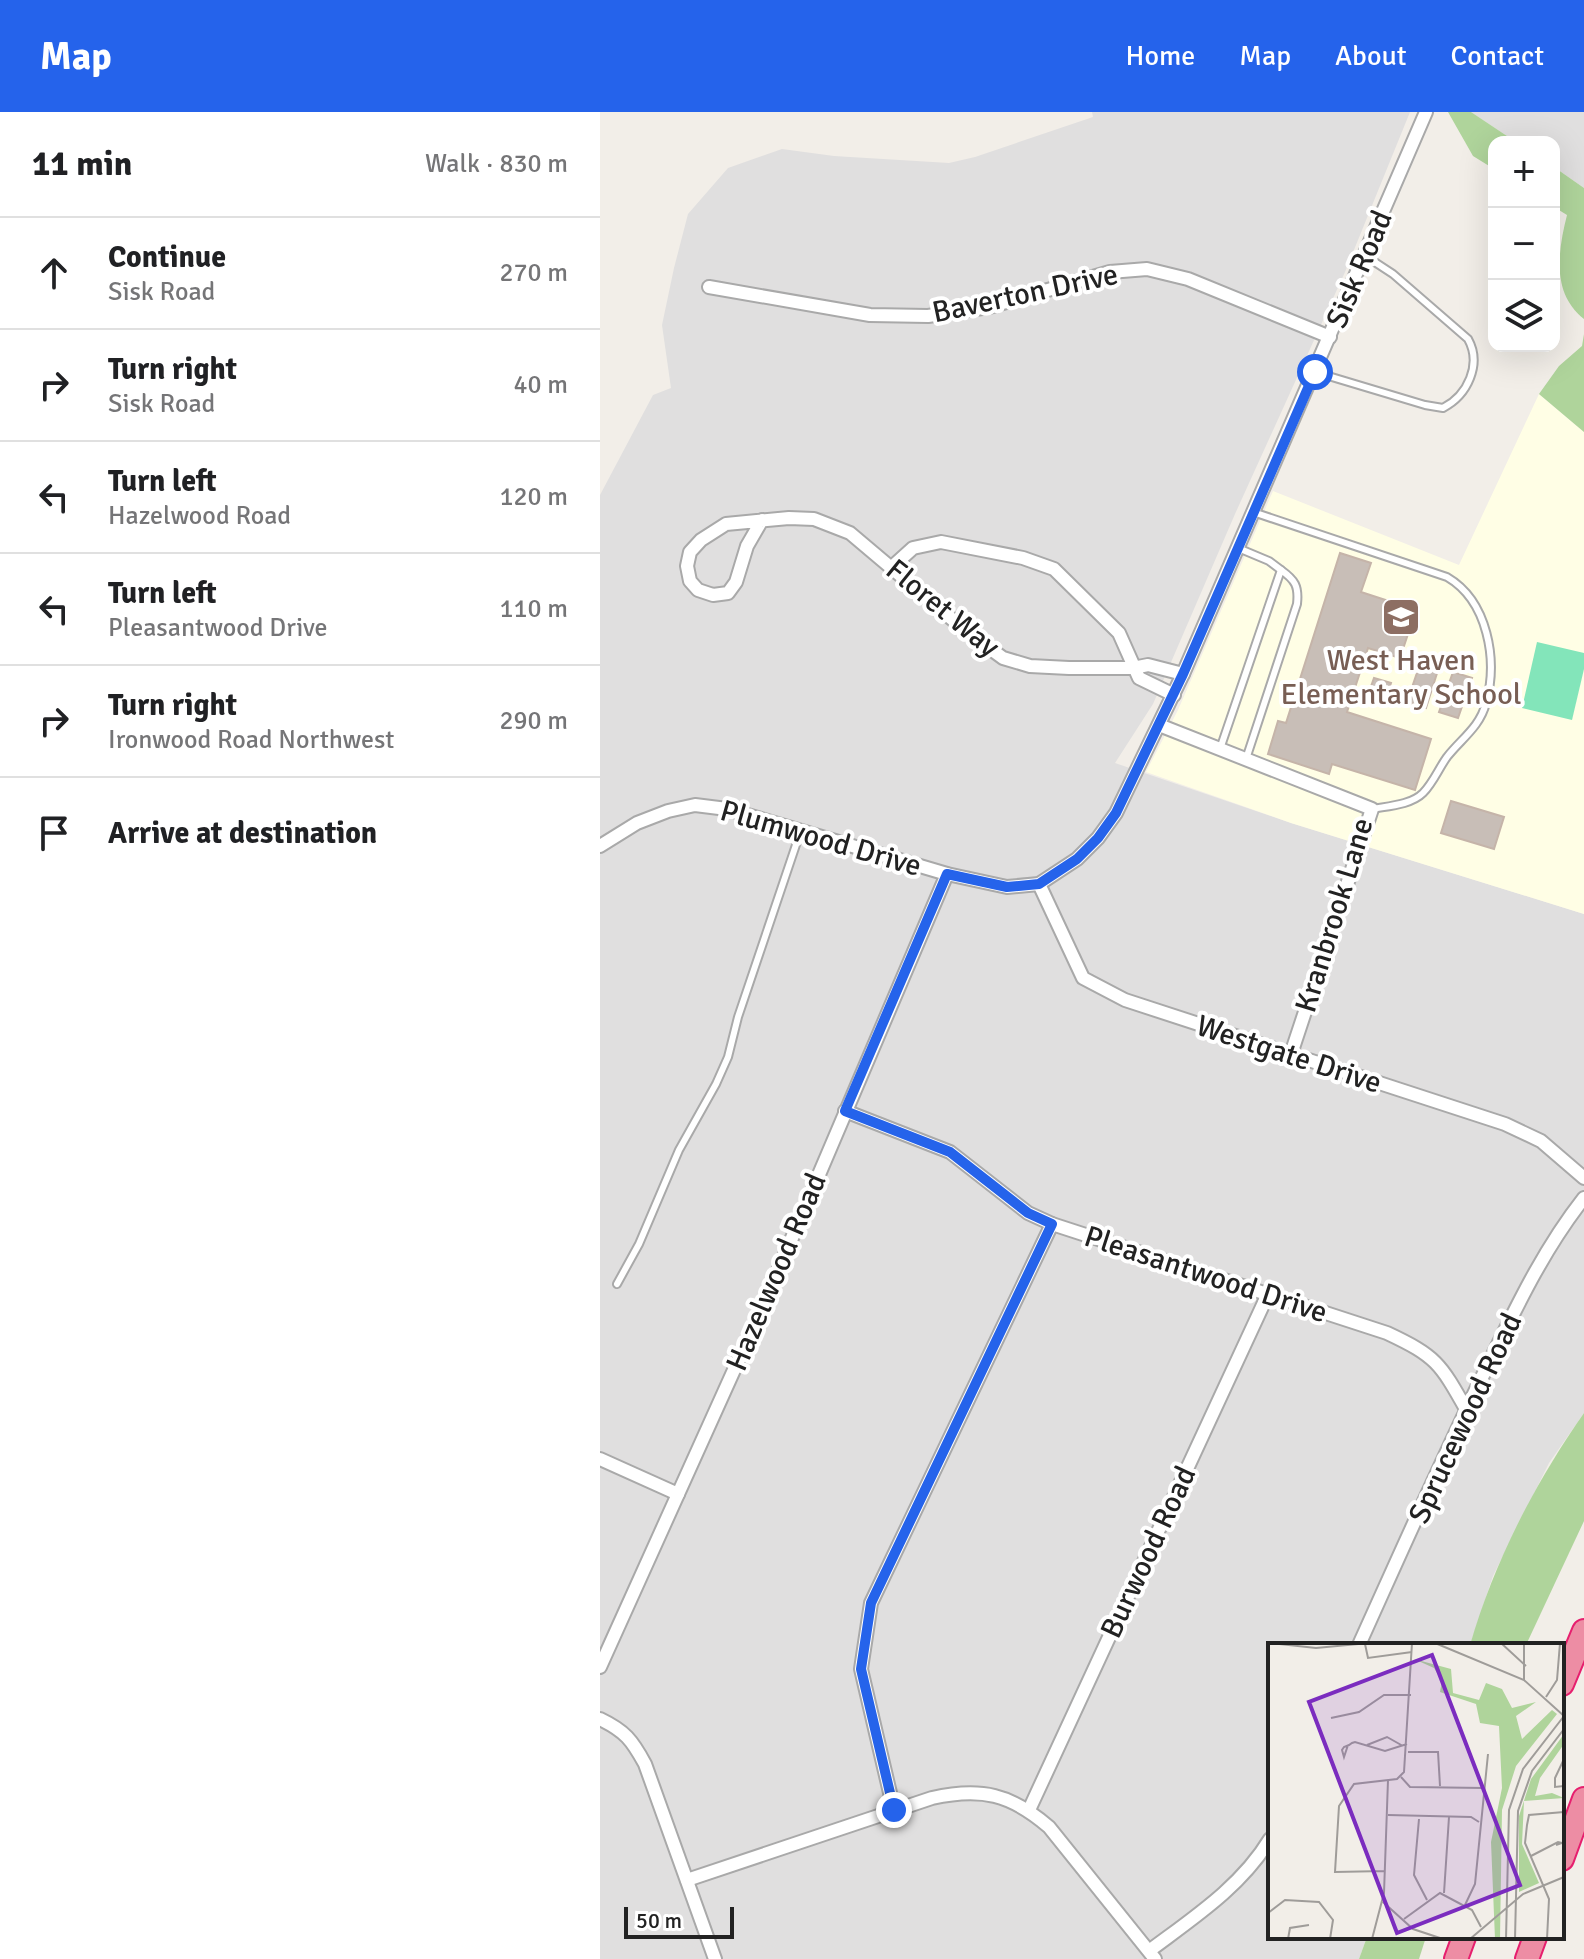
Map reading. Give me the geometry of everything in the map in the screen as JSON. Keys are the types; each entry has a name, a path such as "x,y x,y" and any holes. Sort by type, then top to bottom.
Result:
{"highway":[{"path":"1564,1679 1584,1631"},
{"path":"1564,1854 1584,1799"},
{"path":"1456,1959 1463,1939"},
{"path":"1527,1959 1534,1939"}],"street":[{"name":"Sisk Road","path":"1039,884 1077,859 1098,838 1116,813 1174,695 1426,112"},
{"name":"Baverton Drive","path":"709,287 870,315 928,316 989,307 1110,272 1147,269 1188,279 1330,337"},
{"name":"Floret Way","path":"762,520 747,546 736,582 728,593 713,595 698,590 690,581 687,566 690,552 701,540 726,524 762,520 814,519 850,533 966,631 1003,658 1030,666 1133,668 1148,665 1183,674"},
{"path":"892,567 913,548 941,542 1023,558 1054,569 1119,633 1139,678 1174,695"},
{"name":"Kranbrook Lane","path":"1159,725 1372,809 1291,1054"},
{"name":"Plumwood Drive","path":"600,846 637,823 695,805 727,809 947,874"},
{"path":"947,874 1007,887 1039,884"},
{"name":"Hazelwood Road","path":"600,1667 766,1299 947,874"},
{"name":"Westgate Drive","path":"1039,884 1083,978 1125,1000 1505,1124 1541,1141 1584,1178"},
{"name":"Pleasantwood Drive","path":"845,1111 950,1152 1028,1213 1052,1224 1387,1333 1422,1349 1443,1369 1466,1409"},
{"name":"Sprucewood Road","path":"1360,1643 1466,1409 1545,1253 1584,1198"},
{"path":"894,1810 861,1669 871,1603 1052,1224"},
{"name":"Burwood Road","path":"1029,1810 1268,1294"},
{"path":"600,1459 678,1494"},
{"path":"600,1719 620,1729 634,1744 645,1764 712,1958"},
{"path":"687,1880 894,1810 955,1793 1005,1797 1029,1810 1049,1827 1152,1955 1231,1888 1268,1842"}],"lane":[{"path":"1315,372 1443,408 1459,396 1473,371 1474,350 1468,339 1393,274 1364,255"},
{"path":"1253,512 1447,577 1464,591 1480,613 1490,660 1490,683 1486,705 1474,729 1448,756 1423,793 1410,802 1372,809"},
{"path":"1237,548 1269,561 1294,579 1297,585 1297,604 1246,759"},
{"path":"1220,749 1281,570"},
{"path":"617,1284 639,1244 679,1150 728,1057 738,1017 801,830"}],"shaded area":[{"path":"1092,112 1410,112 1345,272 1153,704 1115,763 1291,823 1584,914 1584,1413 1549,1463 1493,1576 1471,1643 1268,1643 1268,1939 1366,1939 1359,1959 600,1959 600,495 653,395 671,388 662,325 674,268 688,214 728,168 782,149 834,156 949,163 1093,117"},
{"path":"1471,112 1584,112 1584,188 1560,171 1560,136 1507,136"},
{"name":"West Haven Elementary School","path":"1539,394 1584,432 1584,914 1291,823 1146,772 1178,710 1273,491 1459,565"}],"green space":[{"path":"1448,112 1471,112 1507,136 1488,136 1488,165 1473,156"},
{"path":"1560,171 1584,188 1584,319 1573,309 1562,284 1561,243 1567,215 1560,211"},
{"path":"1584,334 1584,432 1539,394 1559,366 1582,346"},
{"path":"1537,642 1584,653 1584,669 1572,720 1522,708"},
{"path":"1584,1413 1584,1521 1527,1643 1471,1643 1504,1554 1549,1467"},
{"path":"1366,1939 1425,1939 1419,1959 1359,1959"}],"building":[{"name":"West Haven Elementary School","path":"1340,553 1371,563 1361,592 1416,610 1400,658 1368,648 1347,712 1431,739 1415,790 1332,764 1329,774 1268,754 1278,721 1286,723"},
{"path":"1421,661 1439,667 1426,708 1407,702"},
{"path":"1453,672 1472,678 1458,718 1439,712"},
{"path":"1374,678 1391,683 1385,701 1368,695"},
{"path":"1451,801 1504,817 1494,849 1441,833"}],"place":[{"name":"West Haven Elementary School","path":"1401,617"}],"route":[{"path":"894,1810 861,1669 871,1603 1052,1224 1028,1213 950,1152 845,1111 947,874 1007,887 1039,884 1077,859 1098,838 1116,813 1183,674 1315,372"}]}
